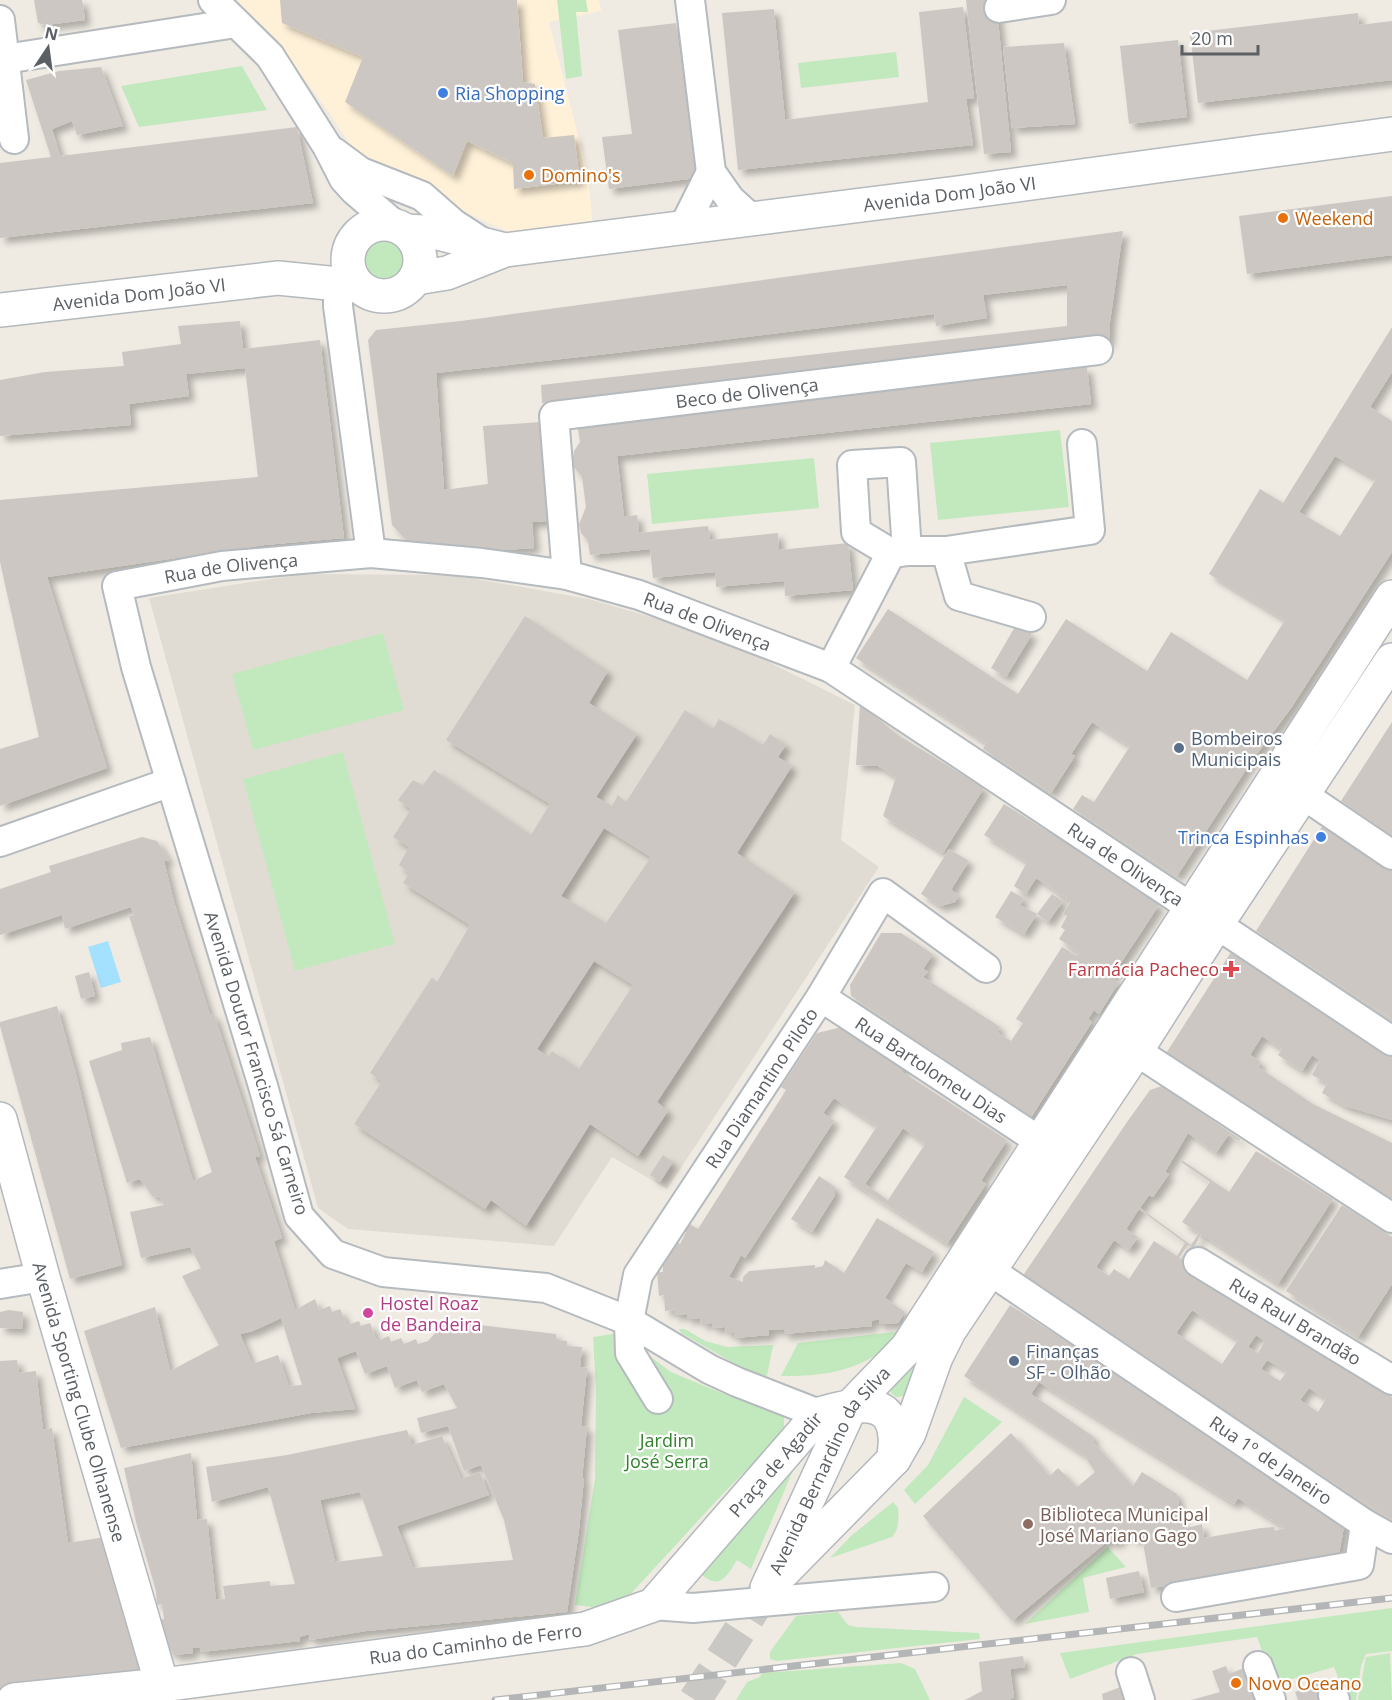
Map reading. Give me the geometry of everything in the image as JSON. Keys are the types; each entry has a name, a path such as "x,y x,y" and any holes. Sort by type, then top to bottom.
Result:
{"main road":[{"name":"Avenida Dom João VI","path":"401,228 438,233 496,248 683,228 1392,134"},
{"path":"374,224 401,228 414,238 421,258 416,278 409,286 400,293 379,296 349,285 348,262 351,244 356,236 374,224"},
{"name":"Avenida Dom João VI","path":"278,278 332,257 351,244"},
{"name":"Avenida Dom João VI","path":"416,278 447,273 496,248"},
{"name":"Avenida Dom João VI","path":"0,310 278,278 349,285"},
{"name":"Avenida Bernardino da Silva","path":"1388,674 1302,794 1203,916 1041,1142 907,1348 851,1406 767,1588 894,1459 909,1433 936,1357 949,1331 1136,1051 1203,916 1352,658 1392,597"},
{"name":"Avenida Sporting Clube Olhanense","path":"0,1119 43,1277 162,1685"},
{"name":"Praça de Agadir","path":"653,1605 819,1413 851,1406 870,1405 887,1414 895,1436 894,1459"},
{"name":"Rua do Caminho de Ferro","path":"14,1700 162,1685 585,1629 653,1605"}],"street":[{"path":"213,0 270,56 327,146 344,179 354,190 401,228"},
{"path":"690,0 711,172 730,199 752,219"},
{"path":"999,8 1051,0"},
{"path":"0,20 14,139"},
{"path":"5,59 236,23"},
{"path":"327,146 361,172 422,196 454,224 496,248"},
{"path":"683,228 711,172"},
{"path":"349,285 338,306 371,553"},
{"name":"Beco de Olivença","path":"567,575 554,416 1098,350"},
{"path":"831,668 899,552 946,551 1090,530 1083,444"},
{"path":"946,551 959,596 1031,617"},
{"name":"Rua de Olivença","path":"171,782 136,667 117,586 222,566 371,553 482,562 567,575 639,594 831,668 1392,1041"},
{"path":"1352,658 1388,674"},
{"path":"0,842 171,782"},
{"name":"Avenida Doutor Francisco Sá Carneiro","path":"171,782 263,1086 299,1216 333,1254 382,1272 546,1288 629,1321 709,1369 737,1382 819,1413"},
{"path":"1302,794 1392,855"},
{"name":"Rua Diamantino Piloto","path":"658,1399 630,1353 629,1321 638,1275 821,997 883,893 986,968"},
{"name":"Rua Bartolomeu Dias","path":"821,997 1041,1142"},
{"path":"1136,1051 1392,1218"},
{"name":"Rua Raul Brandão","path":"1198,1262 1392,1380"},
{"name":"Rua 1º de Janeiro","path":"989,1270 1365,1524 1392,1539"},
{"path":"0,1284 43,1277"},
{"path":"1176,1597 1359,1565 1365,1524"},
{"name":"Rua do Caminho de Ferro","path":"653,1605 693,1608 934,1587"},
{"path":"1258,1666 1271,1700"},
{"path":"1131,1672 1140,1700"}],"shaded area":[{"path":"237,0 599,0 601,11 549,22 588,174 593,229 529,241 442,202 360,160 331,115 284,51"},
{"path":"303,574 454,575 589,599 716,636 855,705 841,840 879,867 667,1189 612,1157 554,1246 348,1229 318,1208 149,598"}],"green space":[{"path":"557,0 586,0 588,12 576,12 582,76 566,79"},
{"path":"896,52 899,77 801,88 798,63"},
{"path":"242,66 267,110 139,127 121,86"},
{"path":"384,237 400,244 407,260 400,276 384,283 368,276 361,260 368,244"},
{"path":"1060,430 1069,507 938,520 930,443"},
{"path":"814,458 819,508 652,524 647,474"},
{"path":"383,633 404,710 253,750 232,674"},
{"path":"343,752 395,944 295,971 243,779"},
{"path":"679,1329 685,1329 705,1341 727,1347 773,1345 767,1376 751,1373 681,1333"},
{"path":"934,1330 905,1396 896,1397 891,1393 890,1386"},
{"path":"903,1331 877,1354 848,1368 816,1375 781,1376 798,1343"},
{"name":"Jardim José Serra","path":"619,1333 671,1372 784,1416 784,1431 616,1610 575,1605 595,1479 596,1391 593,1337"},
{"path":"964,1397 1002,1422 915,1504 904,1490 928,1465"},
{"path":"804,1445 751,1569 737,1560 726,1576 718,1581 708,1579 701,1574"},
{"path":"893,1502 898,1508 898,1519 896,1531 892,1537 830,1558 851,1536"},
{"path":"1108,1547 1126,1567 1083,1578 1089,1612 1025,1624"},
{"path":"1392,1608 1392,1651 1366,1654 1361,1666 1356,1700 1347,1700 1334,1667 1274,1684 1257,1637 1137,1654 1070,1679 1060,1653"},
{"path":"838,1612 848,1625 856,1627 979,1633 980,1639 777,1661 770,1659 770,1652 796,1616"},
{"path":"1390,1653 1392,1700 1358,1700 1366,1657"},
{"path":"901,1663 915,1669 930,1700 736,1700 747,1682 760,1677 762,1673"}],"water":[{"path":"108,941 121,982 101,988 88,947"}],"building":[{"path":"34,0 82,0 85,20 46,25 38,23"},
{"name":"Ria Shopping","path":"280,0 517,0 523,82 535,84 543,138 574,135 580,181 514,189 513,163 467,141 453,176 345,102 363,57 282,23"},
{"path":"966,0 996,0 1011,152 984,154"},
{"path":"963,7 974,98 966,99 973,145 738,170 722,13 774,9 785,120 928,102 919,12"},
{"path":"1358,13 1359,25 1392,21 1392,80 1198,103 1190,33"},
{"path":"676,23 696,178 609,189 602,137 632,134 618,30"},
{"path":"1178,40 1187,117 1129,124 1120,46"},
{"path":"1064,43 1075,124 1012,128 1003,47"},
{"path":"101,67 123,126 77,135 72,121 52,129 60,156 297,127 313,203 0,238 0,163 51,157 26,80 59,71"},
{"path":"1392,196 1392,255 1247,274 1239,216"},
{"path":"1123,231 1109,342 542,403 541,385 1067,326 1067,285 983,295 987,318 936,326 934,314 436,373 444,490 488,484 483,426 541,422 548,521 532,522 534,548 472,552 407,541 392,525 368,340 376,330 461,321"},
{"path":"240,321 243,349 320,340 344,538 264,545 47,577 107,768 0,806 0,749 39,737 0,562 0,500 258,477 245,368 186,374 189,396 129,404 131,425 0,436 0,380 45,372 124,366 122,352 181,344 178,326"},
{"path":"1392,327 1392,372 1370,407 1392,421 1392,552 1291,708 1251,762 1177,876 1073,809 1082,795 1094,802 1130,746 1092,722 1071,754 1075,756 1051,793 983,749 986,743 856,658 888,609 1018,694 1066,619 1147,671 1171,632 1247,680 1285,620 1209,574 1260,489 1283,503","holes":["1335,456 1376,479 1340,536 1299,512"]},
{"path":"1087,367 1091,404 617,456 624,517 637,515 639,533 708,526 710,540 778,533 779,550 848,543 853,590 785,596 784,581 716,587 715,572 653,578 650,549 590,555 588,541 581,533 579,524 586,507 582,477 572,465 574,451 580,442 577,423"},
{"path":"525,616 608,671 589,703 637,734 596,797 612,806 618,795 626,802 685,710 713,729 719,719 763,745 770,734 786,745 778,757 792,766 737,853 795,892 657,1102 668,1111 638,1156 590,1124 526,1226 491,1200 485,1209 354,1124 382,1081 370,1073 432,977 437,982 470,925 403,883 409,873 399,865 409,847 393,837 411,809 398,800 413,780 423,785 434,770 531,835 550,804 446,740","holes":["604,828 651,857 606,923 561,896","594,961 633,985 579,1069 552,1051 548,1057 537,1049"]},
{"path":"1016,625 1032,634 1006,677 991,668"},
{"path":"860,704 898,735 984,788 943,853 883,816 896,777 878,766 856,765"},
{"path":"1392,722 1392,836 1341,801"},
{"path":"1004,804 1047,831 1049,828 1083,849 1080,853 1159,905 1111,978 1119,982 1099,1014 1094,1010 1088,1019 1092,1022 1028,1122 887,1030 892,1023 851,996 850,985 881,933 901,933 933,954 923,969 928,972 923,977 1000,1027 997,1032 1011,1041 1023,1023 1016,1019 1062,947 1077,956 1079,952 1059,939 1065,930 1061,927 1067,916 1063,914 1071,901 1036,878 1026,894 1014,886 1027,862 984,835"},
{"path":"1325,822 1392,865 1392,1019 1256,931"},
{"path":"142,837 157,841 169,860 164,861 174,902 210,1015 214,1014 260,1156 255,1157 282,1238 274,1241 295,1310 315,1299 319,1310 330,1306 332,1312 340,1309 347,1325 359,1321 361,1326 370,1323 377,1341 389,1336 391,1342 401,1338 404,1344 416,1339 418,1344 428,1341 446,1321 556,1334 556,1340 567,1341 567,1346 582,1347 580,1367 587,1368 581,1426 587,1427 579,1530 567,1612 366,1631 310,1640 309,1634 299,1637 300,1641 201,1652 200,1647 192,1648 193,1653 174,1655 174,1651 168,1652 167,1644 162,1644 159,1620 164,1619 162,1604 157,1605 156,1591 136,1522 124,1468 191,1453 197,1520 207,1519 216,1600 225,1599 223,1586 270,1581 270,1586 295,1584 268,1487 212,1502 206,1467 287,1455 407,1430 412,1445 442,1436 461,1479 480,1472 489,1495 397,1526 413,1568 513,1560 504,1520 481,1465 464,1471 448,1426 421,1433 417,1418 457,1408 444,1384 422,1392 417,1380 395,1388 387,1366 365,1374 356,1351 337,1358 355,1409 311,1413 121,1448 84,1331 155,1307 170,1371 219,1345 182,1276 201,1268 190,1247 141,1258 130,1212 164,1205 159,1196 153,1197 140,1179 127,1183 89,1061 122,1050 121,1043 150,1037 193,1181 212,1172 129,916 134,915 131,907 65,929 62,915 0,935 0,889 51,872 49,866","holes":["281,1318 302,1385 289,1386 278,1355 252,1364 240,1334 253,1331","360,1492 383,1556 335,1562 320,1500"]},
{"path":"949,849 969,861 951,890 959,895 955,902 940,906 921,894"},
{"path":"1011,891 1024,898 1020,905 1037,914 1024,934 995,917"},
{"path":"1052,894 1063,901 1048,922 1037,914"},
{"path":"1233,949 1337,1017 1333,1021 1392,1054 1392,1120 1345,1106 1322,1093 1327,1083 1312,1075 1320,1060 1312,1055 1302,1071 1278,1055 1282,1049 1262,1036 1250,1055 1261,1062 1258,1067 1313,1104 1392,1143 1392,1201 1163,1058"},
{"path":"89,972 95,996 81,999 75,976"},
{"path":"57,1006 76,1074 122,1265 70,1279 0,1026 0,1022"},
{"path":"842,1027 876,1051 878,1048 905,1066 901,1071 1007,1140 981,1181 986,1184 947,1244 844,1177 877,1126 834,1098 823,1113 834,1121 745,1258 741,1255 729,1277 743,1282 743,1277 749,1271 815,1265 815,1268 823,1266 825,1260 844,1273 877,1218 934,1252 922,1272 906,1263 885,1298 905,1312 898,1323 879,1324 879,1319 871,1321 872,1326 784,1334 784,1329 769,1330 769,1335 734,1338 734,1333 726,1333 725,1327 713,1328 712,1323 701,1324 700,1318 687,1319 687,1314 674,1315 674,1310 665,1311 664,1295 659,1296 657,1272 663,1272 663,1265 677,1242 680,1244 686,1232 683,1230 688,1223 698,1229 786,1090 781,1087 817,1033","holes":["903,1128 925,1144 888,1200 865,1184"]},
{"path":"1162,1086 1240,1139 1239,1141 1229,1134 1216,1153 1188,1133 1165,1172 1169,1174 1153,1197 1149,1195 1140,1208 1191,1245 1199,1233 1182,1222 1210,1182 1181,1162 1182,1160 1229,1192 1256,1151 1333,1199 1278,1284 1201,1234 1194,1248 1188,1245 1179,1258 1392,1397 1392,1520 1230,1416 1022,1277 1150,1090","holes":["1139,1209 1185,1243 1177,1256 1154,1241 1129,1279 1114,1269 1109,1276 1096,1267 1114,1240 1129,1250 1138,1237 1126,1229","1192,1310 1238,1340 1222,1364 1176,1333","1256,1335 1265,1341 1258,1353 1248,1347","1267,1360 1287,1371 1280,1381 1261,1369","1309,1388 1326,1399 1318,1412 1300,1400"]},
{"path":"663,1155 673,1162 660,1182 650,1175"},
{"path":"819,1176 835,1187 835,1195 812,1232 791,1219"},
{"path":"1342,1205 1392,1237 1392,1284 1358,1337 1286,1291"},
{"path":"1010,1305 1345,1521 1338,1560 1151,1588 1142,1537 1132,1540 1130,1531 1114,1544 1110,1539 1012,1621 923,1516 1011,1433 1050,1476 1058,1468 1077,1487 1095,1472 1084,1455 964,1376","holes":["1039,1382 1234,1504 1238,1498 1285,1528 1275,1531 1274,1527 1261,1528 1204,1538 1202,1524 1183,1529 1177,1494 1142,1472 1133,1486 1092,1441 1094,1437 1031,1394"]},
{"path":"9,1310 23,1312 22,1329 0,1328 0,1312"},
{"path":"17,1360 19,1373 36,1371 43,1430 52,1428 68,1543 105,1537 144,1677 0,1692 0,1361"},
{"path":"1139,1571 1144,1592 1110,1599 1106,1578"},
{"path":"1023,1656 1025,1667 1010,1669 1014,1697 1009,1700 965,1700 982,1691 979,1662"},
{"name":"Novo Oceano","path":"1226,1666 1229,1674 1249,1666 1262,1700 1191,1700 1220,1692 1212,1671"},
{"path":"1318,1683 1324,1700 1298,1700 1295,1692"},
{"path":"1123,1686 1128,1700 1103,1700 1102,1694"}],"tunnel":[{"path":"695,1700 767,1588"}],"railway":[{"path":"495,1700 1392,1598"}],"place":[{"name":"Ria Shopping","path":"443,93"},
{"name":"Domino's","path":"529,175"},
{"name":"Weekend","path":"1283,218"},
{"name":"Bombeiros Municipais","path":"1179,748"},
{"name":"Trinca Espinhas","path":"1321,837"},
{"name":"Farmácia Pacheco","path":"1231,969"},
{"name":"Hostel Roaz de Bandeira","path":"368,1313"},
{"name":"Finanças SF - Olhão","path":"1014,1361"},
{"name":"Biblioteca Municipal José Mariano Gago","path":"1028,1524"},
{"name":"Novo Oceano","path":"1236,1683"}]}
